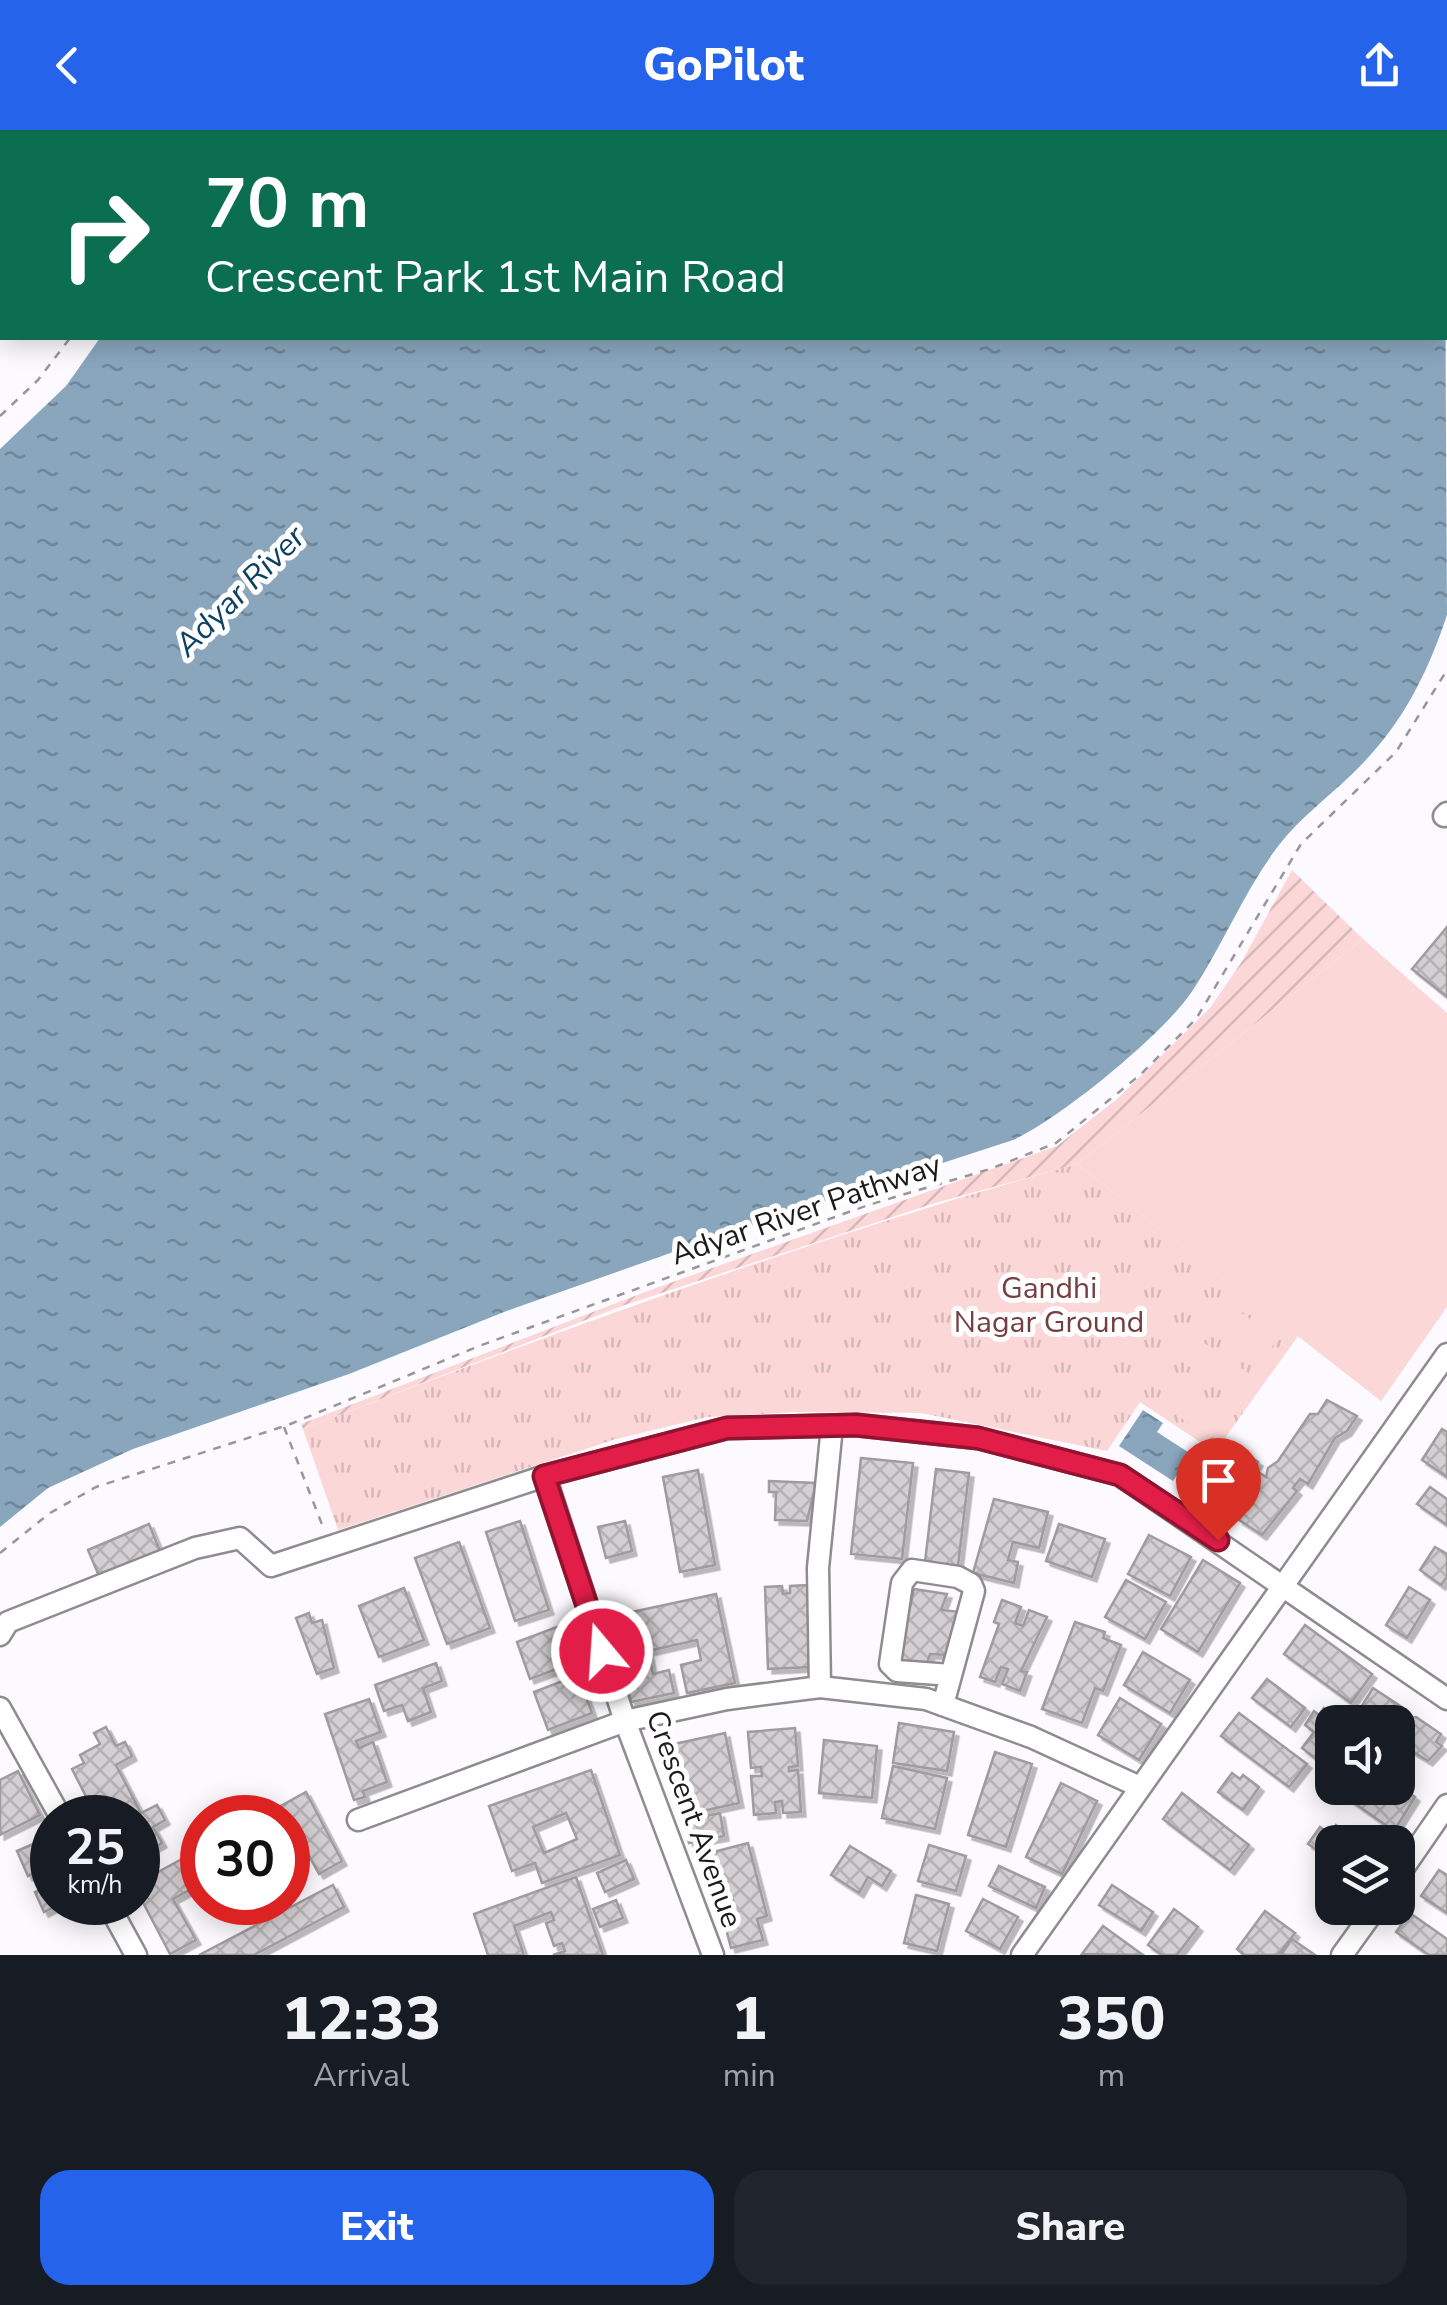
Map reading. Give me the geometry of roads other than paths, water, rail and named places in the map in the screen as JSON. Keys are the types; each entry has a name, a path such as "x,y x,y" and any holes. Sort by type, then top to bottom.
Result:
{"street":[{"path":"1022,1955 1447,1354"},
{"path":"820,1687 818,1568 832,1426"},
{"path":"0,1635 8,1622 195,1548 240,1538 271,1566 544,1476 727,1428 832,1426 978,1438 1120,1475 1284,1583 1447,1699"},
{"name":"Crescent Avenue","path":"544,1476 625,1721 712,1955"},
{"path":"943,1706 974,1592 971,1584 958,1577 912,1570 902,1583 890,1664 897,1670 951,1675"},
{"path":"358,1820 625,1721 726,1699 820,1687 926,1699 1031,1737 1140,1786"},
{"path":"0,1708 47,1795"},
{"path":"1415,1851 1447,1805"},
{"path":"120,1925 136,1955"},
{"path":"1342,1955 1364,1925"}],"water":[{"name":"Adyar River","path":"99,340 1445,340 1447,615 1420,681 1397,721 1350,776 1279,845 1179,1008 1136,1051 1057,1114 1013,1140 707,1240 504,1312 349,1374 133,1449 48,1488 0,1527 0,449 66,386"},
{"path":"1143,1410 1163,1423 1157,1432 1191,1454 1173,1481 1119,1446"}],"park label":[{"name":"Gandhi Nagar Ground","path":"1049,1305"}]}
